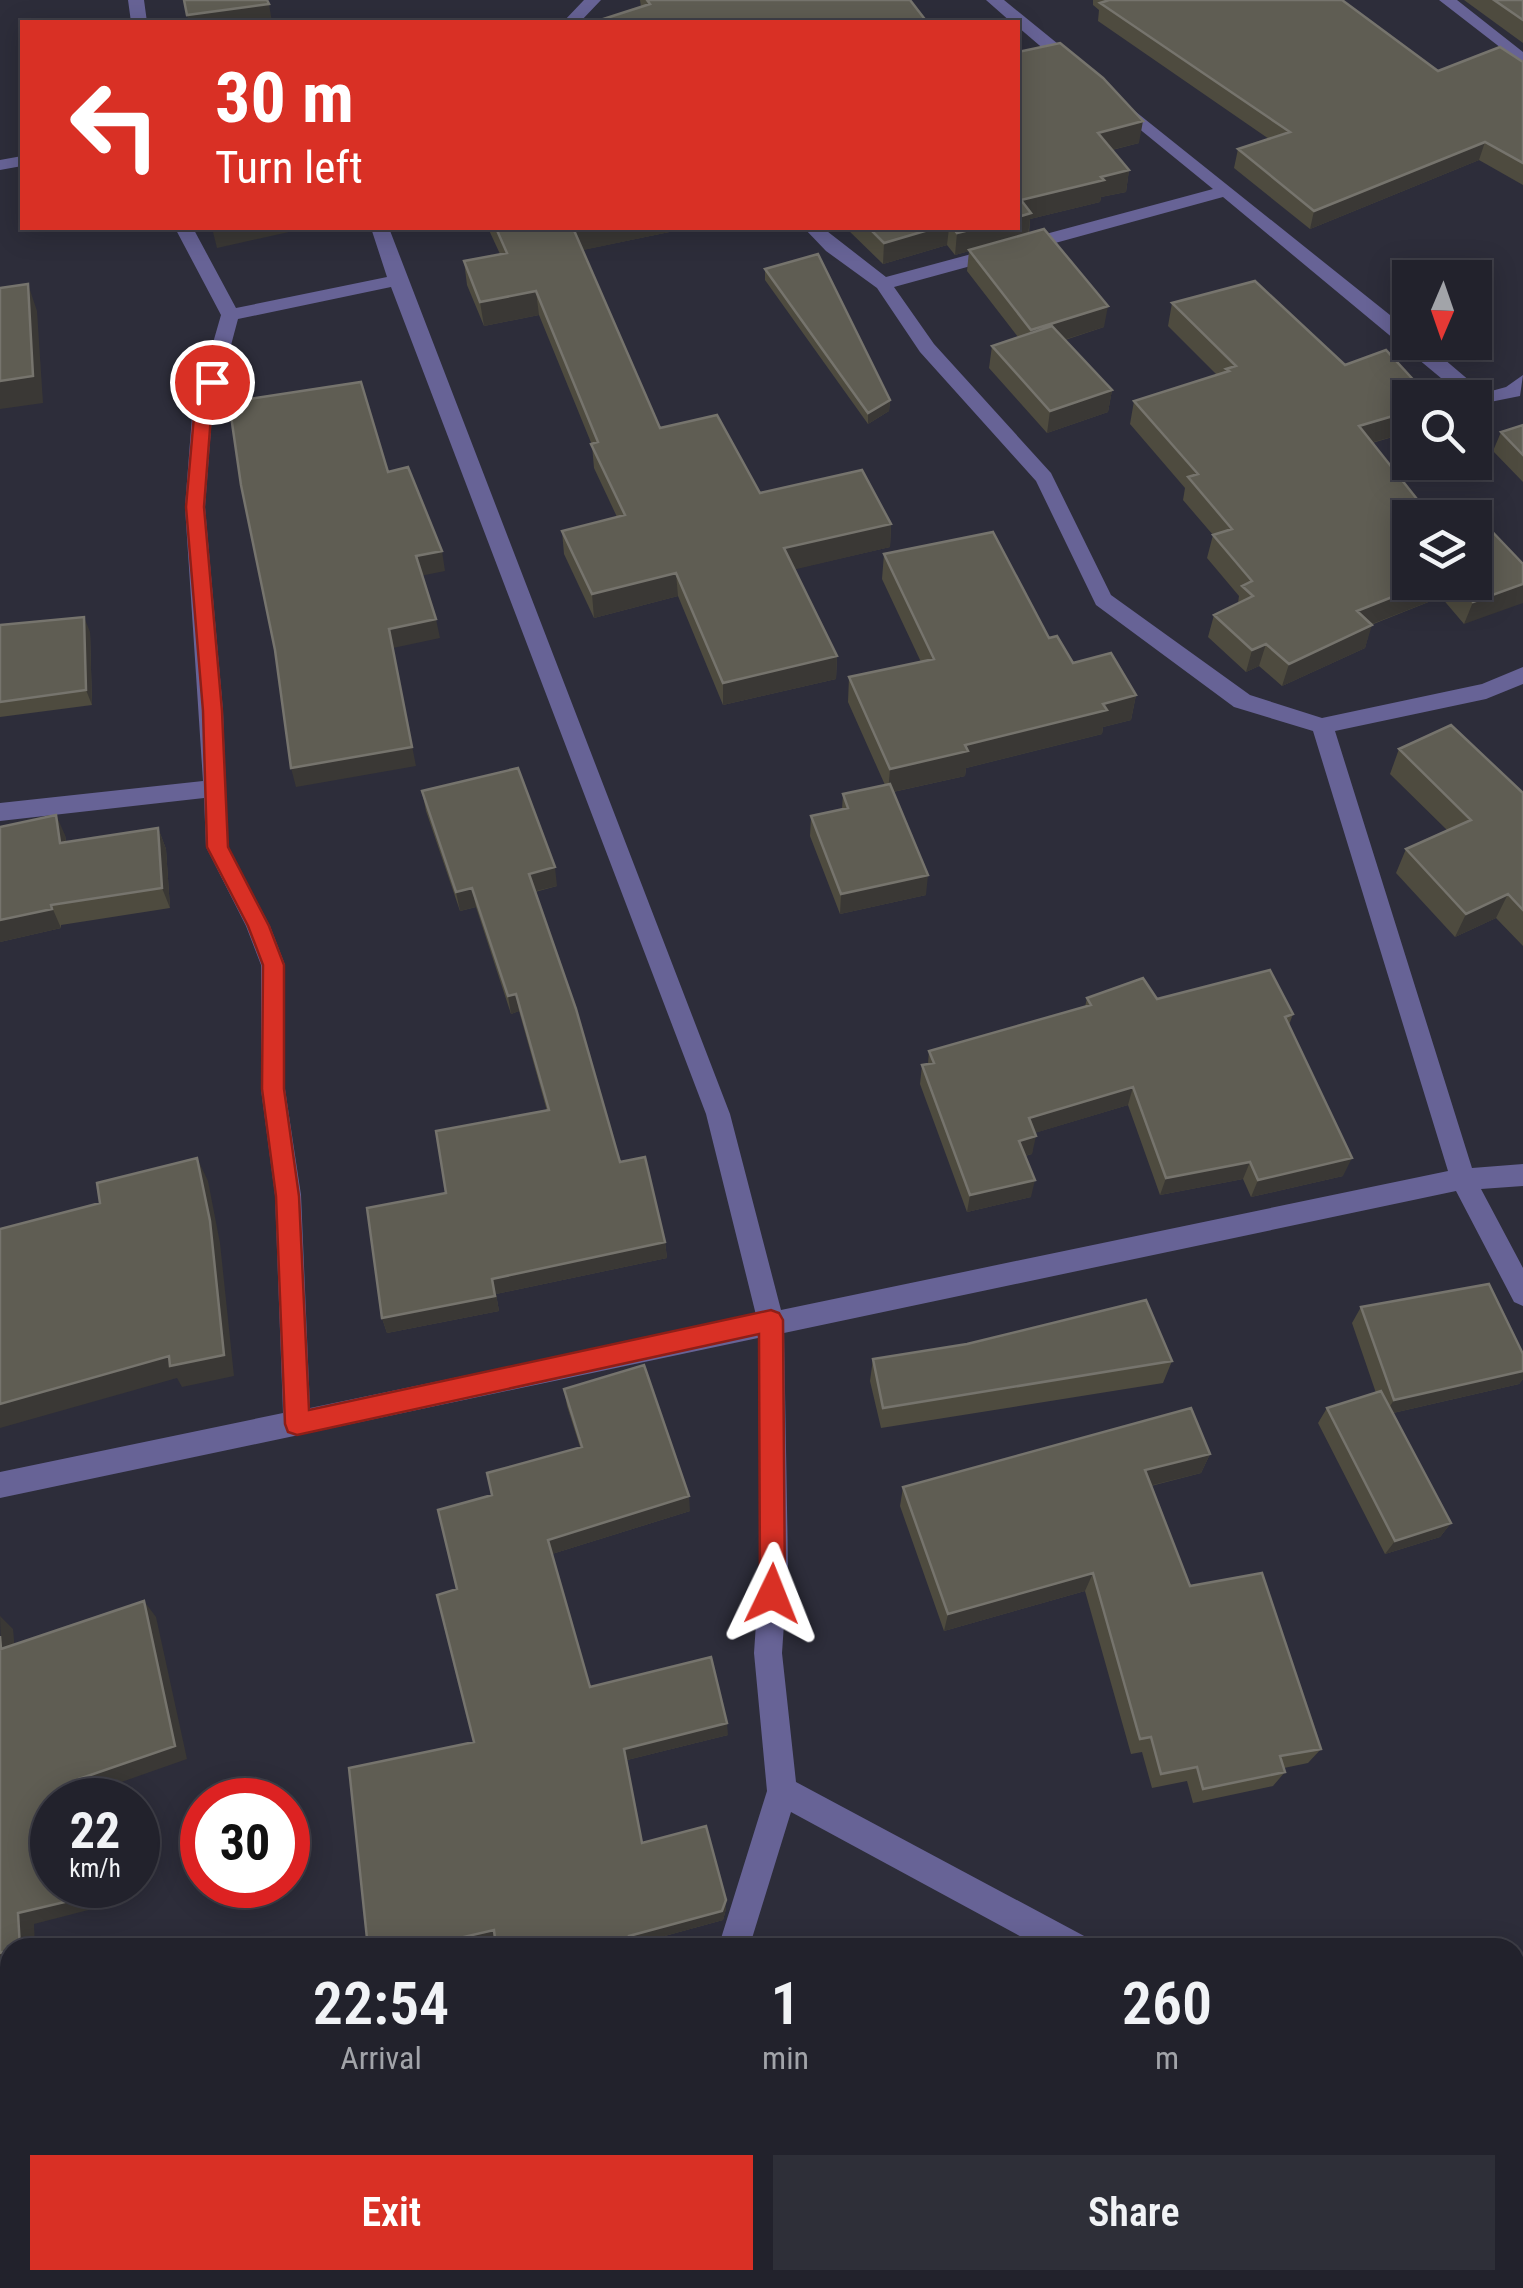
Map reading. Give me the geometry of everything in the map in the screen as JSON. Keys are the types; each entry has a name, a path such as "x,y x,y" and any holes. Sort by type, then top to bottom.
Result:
{"street":[{"path":"994,0 1018,20"},
{"path":"1447,0 1523,60"},
{"path":"574,20 596,5"},
{"path":"1020,21 1086,76"},
{"path":"1102,89 1392,327"},
{"path":"884,284 1225,191"},
{"path":"185,230 209,282 230,315 202,416 195,507 217,847 274,965 273,1089 288,1196 297,1424"},
{"path":"381,230 718,1114 771,1320 774,1565 768,1653 782,1792 736,1938"},
{"path":"815,230 884,284 926,348 1044,478 1103,600 1242,701 1322,726 1486,691 1523,675"},
{"path":"230,315 397,280"},
{"path":"1432,360 1480,400 1514,392 1523,381"},
{"path":"1322,726 1464,1179 1523,1294"},
{"path":"0,812 216,788"},
{"path":"0,1484 297,1424 771,1320 1464,1179 1523,1175"},
{"path":"782,1792 1057,1938"}],"building":[{"path":"184,0 267,0 269,4 187,15"},
{"path":"647,0 910,0 925,20 600,20 650,4"},
{"path":"1342,0 1438,71 1500,47 1523,62 1523,163 1485,142 1314,211 1238,149 1290,132 1100,3"},
{"path":"1494,0 1523,0 1523,20"},
{"path":"1060,43 1103,78 1143,121 1098,133 1129,170 1021,200 1031,213 1020,216 1020,64 1020,52"},
{"path":"1044,229 1108,306 1031,330 969,250"},
{"path":"497,230 574,230 660,428 717,415 760,493 862,470 891,524 784,548 837,656 723,683 676,573 592,594 562,531 625,515 591,444 598,442 536,291 480,302 464,261 507,253"},
{"path":"871,230 928,230 884,243"},
{"path":"818,254 890,400 868,413 765,269"},
{"path":"1255,281 1345,365 1386,350 1414,380 1392,380 1392,416 1359,426 1392,468 1392,480 1402,480 1418,500 1392,500 1392,597 1357,611 1372,625 1289,664 1266,644 1252,650 1214,615 1253,596 1242,586 1252,581 1213,535 1232,529 1188,477 1198,474 1134,401 1236,366 1172,303"},
{"path":"28,284 33,376 0,381 0,288"},
{"path":"1052,326 1112,390 1050,411 992,346"},
{"path":"361,382 388,472 408,467 442,551 416,556 436,619 389,629 412,747 291,768 275,650 241,485 229,402"},
{"path":"1523,425 1523,455 1501,432"},
{"path":"1492,531 1523,564 1523,584 1492,595"},
{"path":"993,532 1049,638 1057,636 1073,663 1111,653 1136,695 1103,704 1107,710 965,745 968,751 890,769 849,677 934,659 884,554"},
{"path":"84,617 86,690 0,702 0,625"},
{"path":"1451,725 1523,793 1523,910 1508,894 1466,914 1406,849 1471,820 1399,749"},
{"path":"518,768 555,867 529,874 576,1009 620,1162 645,1157 665,1242 492,1279 495,1296 382,1318 367,1208 446,1193 436,1131 549,1110 516,994 508,996 472,888 456,892 422,791"},
{"path":"890,784 928,875 841,894 811,816 848,808 843,794"},
{"path":"56,815 60,843 158,828 162,888 51,905 52,909 0,920 0,827"},
{"path":"1270,970 1293,1014 1285,1017 1352,1158 1258,1180 1250,1162 1166,1178 1133,1087 1029,1118 1036,1136 1019,1141 1035,1180 970,1195 922,1065 934,1063 929,1051 1091,1005 1087,998 1143,978 1157,999"},
{"path":"197,1158 210,1221 224,1355 170,1366 169,1356 0,1404 0,1229 100,1203 97,1183"},
{"path":"1489,1284 1523,1354 1523,1371 1394,1400 1361,1307"},
{"path":"1146,1300 1172,1361 883,1408 873,1359 967,1344"},
{"path":"644,1365 689,1496 548,1540 590,1687 711,1657 727,1723 624,1749 642,1843 706,1826 726,1900 722,1911 629,1938 495,1938 494,1930 459,1938 367,1938 349,1768 474,1742 437,1595 457,1589 438,1510 492,1495 487,1473 582,1447 564,1389"},
{"path":"1381,1391 1451,1523 1395,1541 1327,1408"},
{"path":"1191,1408 1210,1454 1145,1470 1190,1586 1262,1573 1321,1749 1280,1756 1285,1772 1203,1789 1197,1767 1161,1774 1151,1737 1140,1739 1093,1573 948,1614 903,1487"},
{"path":"144,1601 175,1746 82,1778 30,1778 30,1908 39,1908 18,1913 19,1938 0,1938 0,1636 1,1649"}],"route":[{"path":"212,382 202,416 195,507 212,711 217,847 274,965 273,1089 288,1196 297,1424 771,1320 772,1594"}]}
